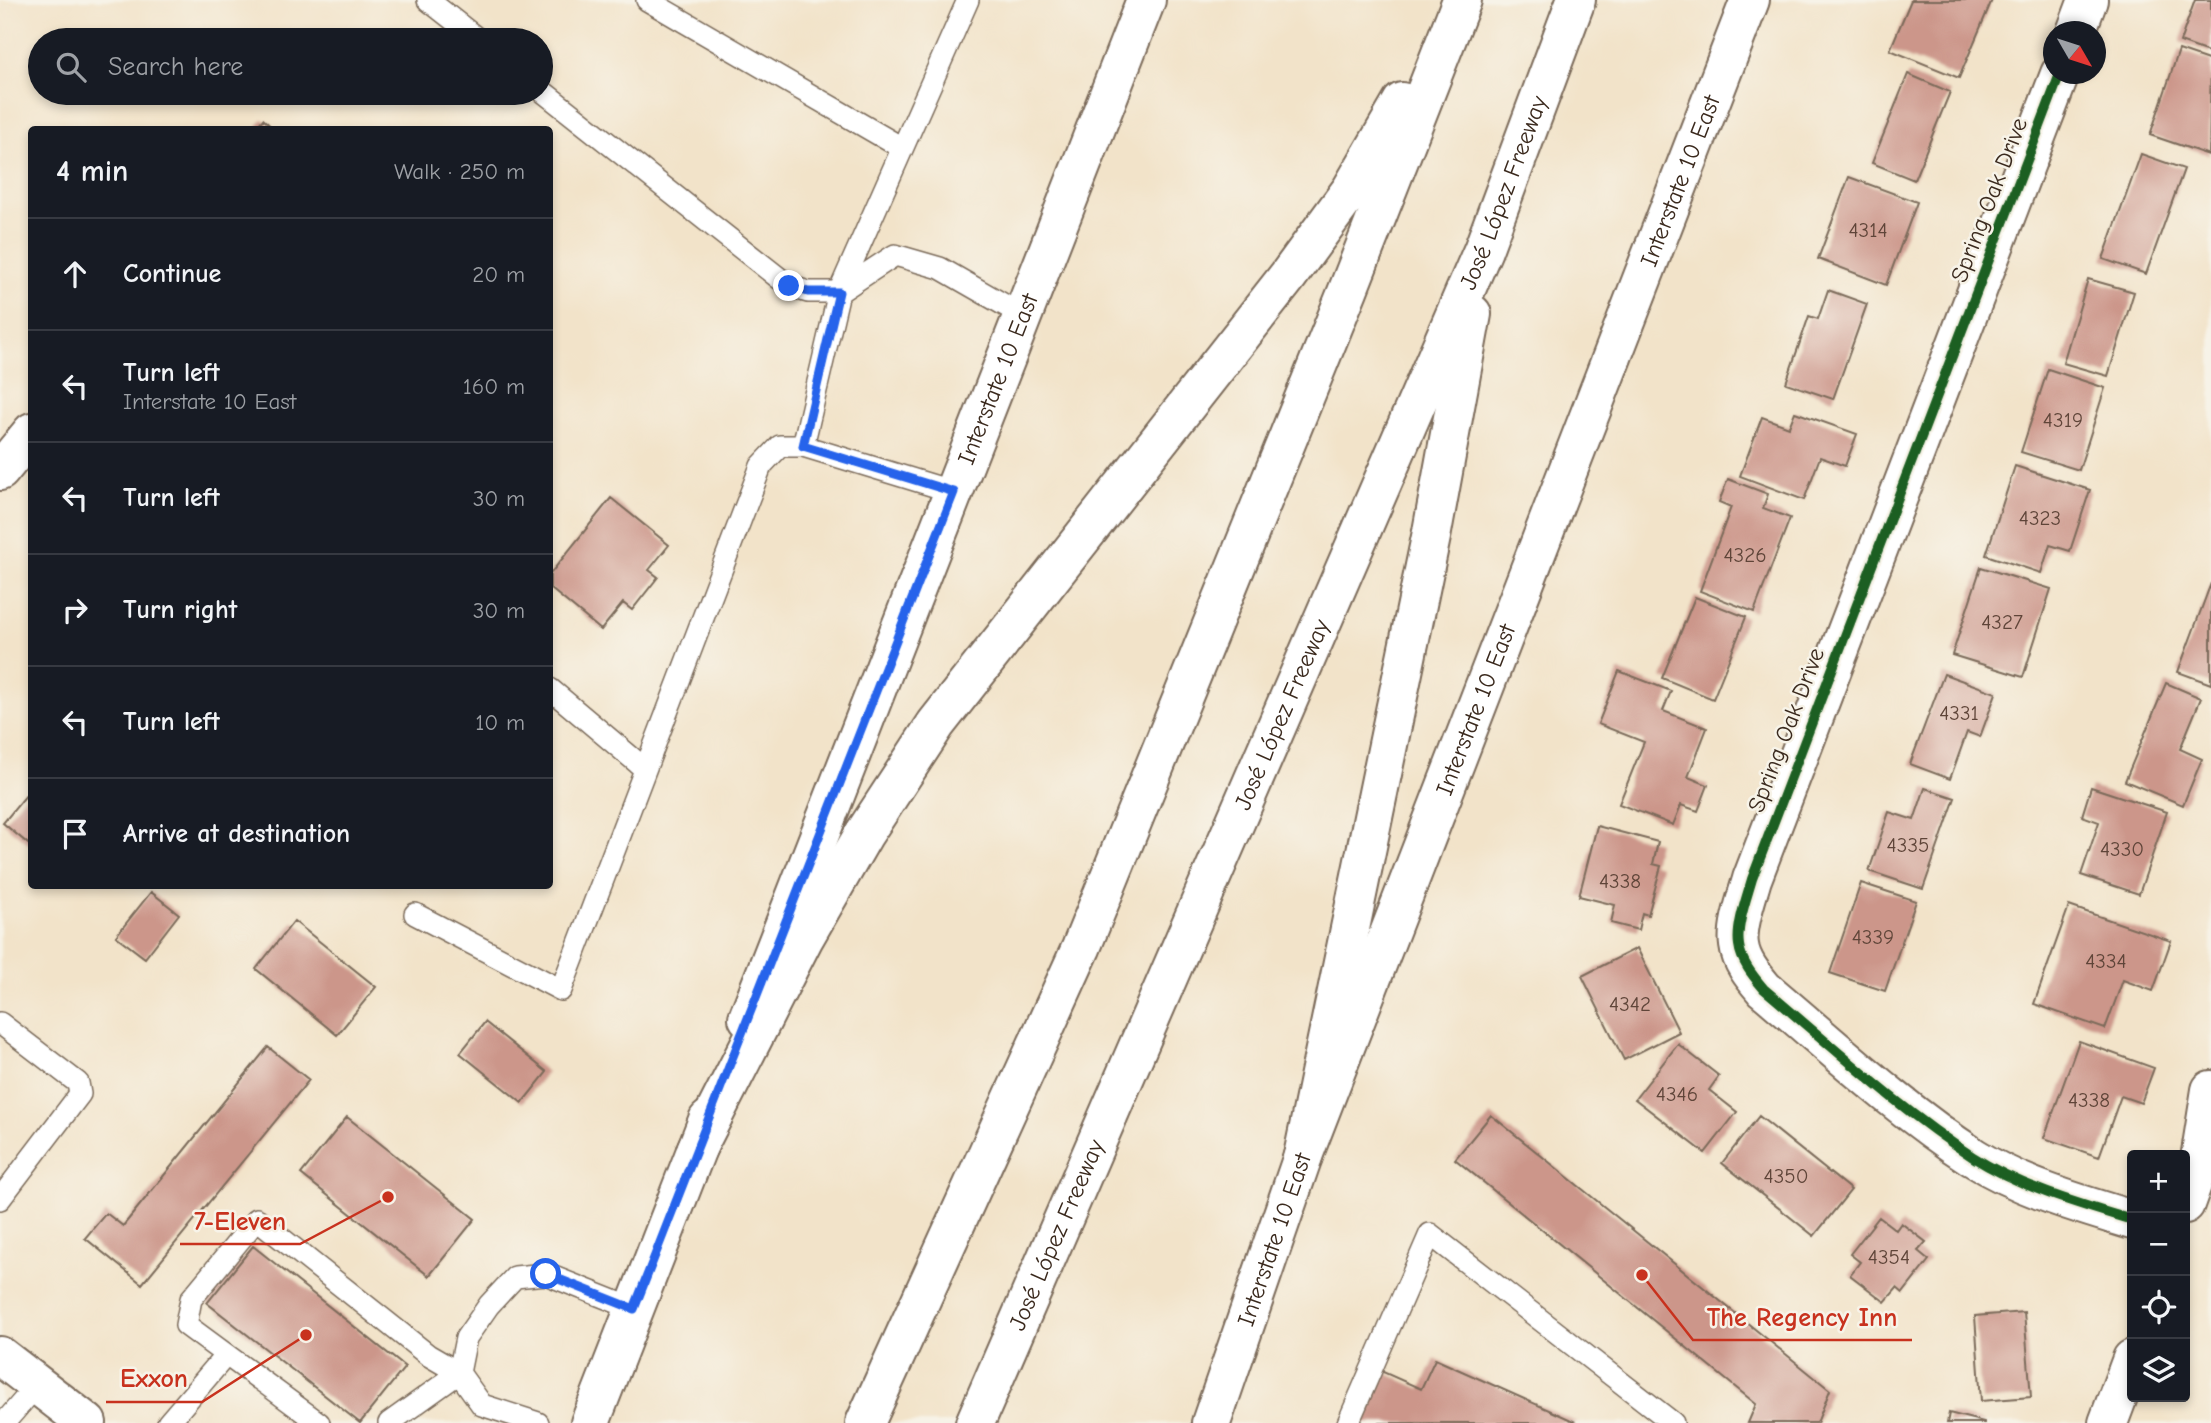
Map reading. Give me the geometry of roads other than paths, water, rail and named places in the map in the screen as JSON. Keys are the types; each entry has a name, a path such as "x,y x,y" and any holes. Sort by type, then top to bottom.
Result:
{"main road":[{"name":"Interstate 10 East","path":"590,1423 1146,0"},
{"path":"696,1150 804,938 864,834 936,724 1321,232 1351,190 1462,0"},
{"path":"865,1423 1081,948 1348,290 1462,0"},
{"name":"José López Freeway","path":"975,1423 1483,250 1576,0"},
{"name":"Interstate 10 East","path":"1211,1423 1303,1156 1750,0"},
{"path":"2080,21 2088,0"},
{"name":"Spring Oak Drive","path":"2056,84 1752,879 1742,914 1739,946 1749,970 1764,989 1918,1117 1975,1158 2020,1181 2127,1218"},
{"path":"1303,1156 1432,532 1483,250"},
{"path":"0,471 28,437"},
{"path":"2190,1190 2199,1165 2211,1090"},
{"path":"0,1356 87,1423"},
{"path":"2108,1423 2127,1372"}],"lane":[{"path":"428,0 464,28"},
{"path":"647,0 902,148"},
{"path":"803,446 839,292 968,0"},
{"path":"553,99 789,286 808,292 839,292 895,255 940,268 1023,315"},
{"path":"415,914 561,990 761,466 780,446 803,446 954,492"},
{"path":"553,692 645,769"},
{"path":"0,1199 80,1094 78,1083 1,1027"},
{"path":"319,1423 186,1325 191,1298 257,1219 428,1355 459,1373 482,1405 538,1423"},
{"path":"1348,1423 1430,1234 1673,1423"},
{"path":"389,1423 459,1373 466,1338 489,1305 515,1277 546,1274 634,1309"},
{"path":"168,1423 226,1355"},
{"path":"4,1423 37,1385"}],"place":[{"name":"7-Eleven","path":"388,1197"},
{"name":"The Regency Inn","path":"1642,1275"},
{"name":"Exxon","path":"306,1335"}]}
